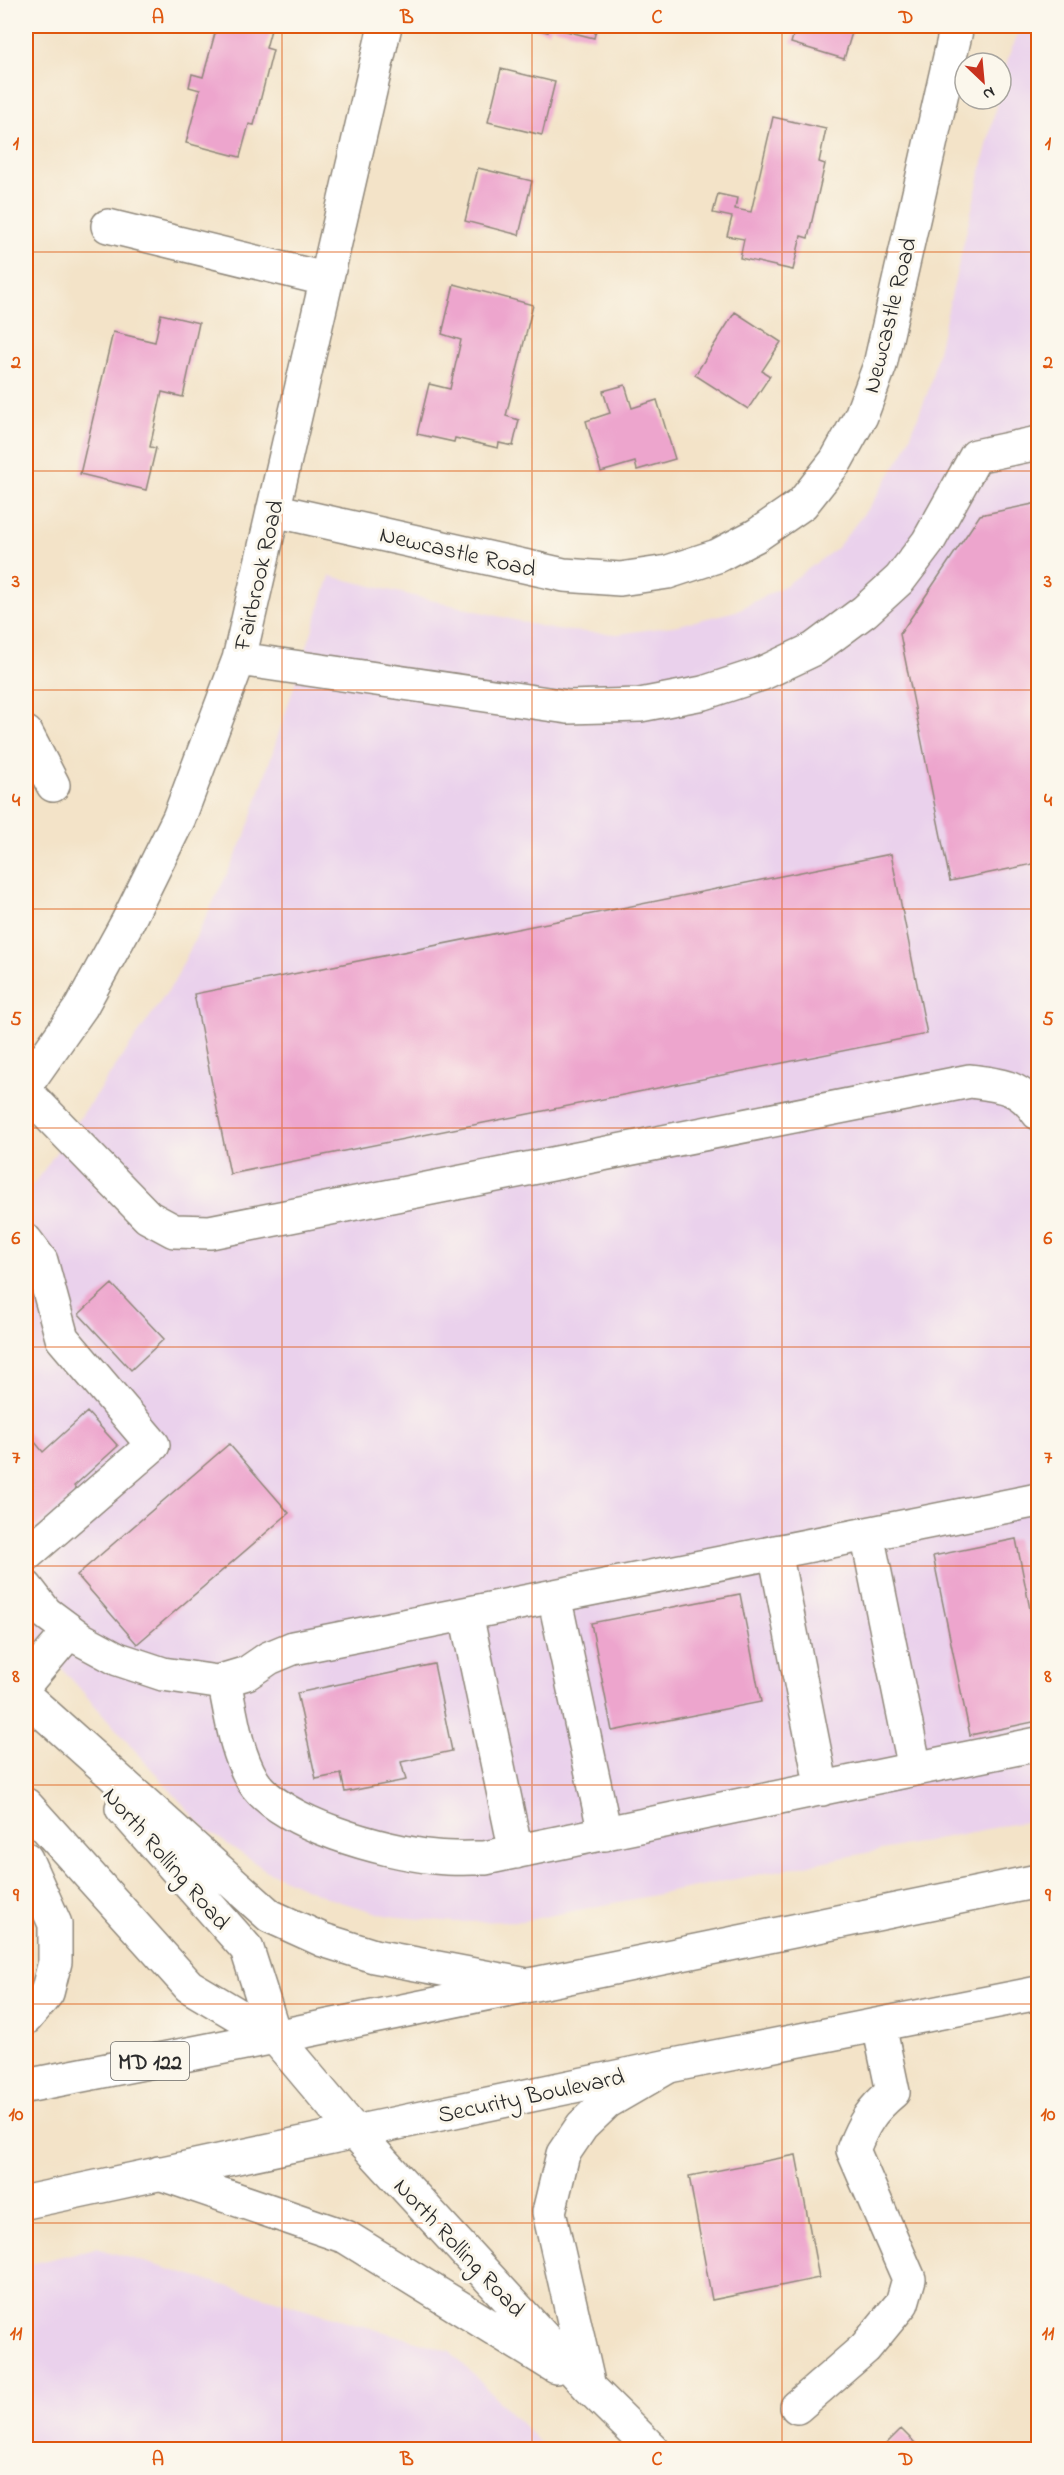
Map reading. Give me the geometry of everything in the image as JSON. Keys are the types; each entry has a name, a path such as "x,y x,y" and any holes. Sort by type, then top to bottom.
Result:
{"street":[{"name":"Fairbrook Road","path":"26,1085 81,1007 127,923 179,818 239,659 385,26"},
{"name":"Newcastle Road","path":"273,510 564,575 620,579 668,572 717,556 757,535 802,504 836,460 861,417 880,365 957,26"},
{"path":"108,226 325,279"},
{"path":"239,659 568,707 640,705 703,693 761,674 814,650 865,611 900,579 928,542 976,456 1038,443"},
{"path":"26,733 53,785"},
{"path":"26,1092 148,1217 174,1231 201,1232 243,1226 970,1082 1005,1085 1029,1099 1038,1113"},
{"path":"26,1555 153,1444 62,1338 31,1259"},
{"path":"26,1587 46,1613 70,1631 118,1659 163,1674 217,1682 247,1673 269,1658 293,1648 1038,1500"},
{"path":"867,1534 915,1769"},
{"path":"775,1552 822,1789"},
{"path":"554,1596 605,1834"},
{"path":"466,1614 516,1852"},
{"path":"26,1683 70,1631"},
{"path":"224,1680 241,1755 254,1782 282,1809 321,1828 383,1846 435,1857 486,1858 1038,1744"},
{"path":"26,1697 270,1916 323,1940 374,1956 527,1985"},
{"name":"North Rolling Road","path":"26,1697 247,1949 274,2037"},
{"name":"North Rolling Road","path":"26,1805 189,1986 274,2037 355,2132 590,2388 653,2450"},
{"path":"26,1859 55,1924 55,1962 47,1993 26,2018"},
{"path":"274,2037 1038,1881"},
{"path":"931,2014 1038,1974"},
{"name":"Security Boulevard","path":"26,2202 669,2066 1038,1993"},
{"path":"797,2407 865,2348 902,2303 909,2279 853,2150 862,2125 877,2105 893,2092 879,2025"},
{"name":"MD 122","path":"26,2086 274,2037"},
{"path":"590,2388 549,2212 563,2154 582,2126 607,2102 669,2066"},
{"path":"159,2173 346,2237 590,2388"}],"shaded area":[{"path":"1022,26 1038,26 1038,1819 523,1921 455,1922 388,1916 328,1898 267,1871 204,1828 26,1628 26,1192 37,1180 174,982 245,837 330,576 556,630 619,634 679,625 736,611 786,585 837,548 872,503 904,452 929,389 995,111 1013,111 1013,51 1011,51"},
{"path":"96,2248 450,2351 546,2449 26,2449 26,2265"}],"building":[{"path":"217,26 272,26 266,48 273,50 254,125 249,124 240,157 186,143 200,90 189,87 192,74 203,77"},
{"path":"525,26 597,26 594,38 550,27 548,32"},
{"path":"796,26 854,26 844,59 791,43"},
{"path":"501,69 555,82 542,135 488,122"},
{"path":"773,117 826,129 819,162 825,164 808,238 801,236 793,270 740,258 744,239 727,236 732,217 713,213 718,194 737,198 735,209 751,212"},
{"path":"478,168 532,181 519,235 465,221"},
{"path":"454,284 533,305 506,416 519,420 513,446 499,443 498,448 455,438 454,442 417,434 429,384 450,389 461,340 442,334"},
{"path":"735,312 781,342 762,371 770,376 748,409 695,375"},
{"path":"161,314 199,323 183,397 162,392 150,447 156,448 146,490 80,474 113,332 155,342"},
{"path":"625,385 632,408 657,400 675,459 637,470 635,462 601,472 586,421 610,413 603,391"},
{"path":"1038,503 1038,863 950,881 900,634 980,515"},
{"path":"891,854 927,1034 230,1174 194,994"},
{"path":"112,1284 164,1339 131,1370 79,1314"},
{"path":"87,1412 118,1446 74,1486 77,1490 36,1527 26,1515 26,1431 43,1452"},
{"path":"229,1444 289,1513 137,1644 77,1575"},
{"path":"1016,1539 1038,1649 1038,1721 970,1735 933,1556"},
{"path":"740,1594 761,1702 612,1731 591,1623"},
{"path":"434,1664 452,1751 401,1762 406,1780 345,1792 341,1774 316,1779 297,1693"},
{"path":"796,2155 819,2278 712,2300 689,2176"},
{"path":"901,2429 922,2450 880,2450"}]}
